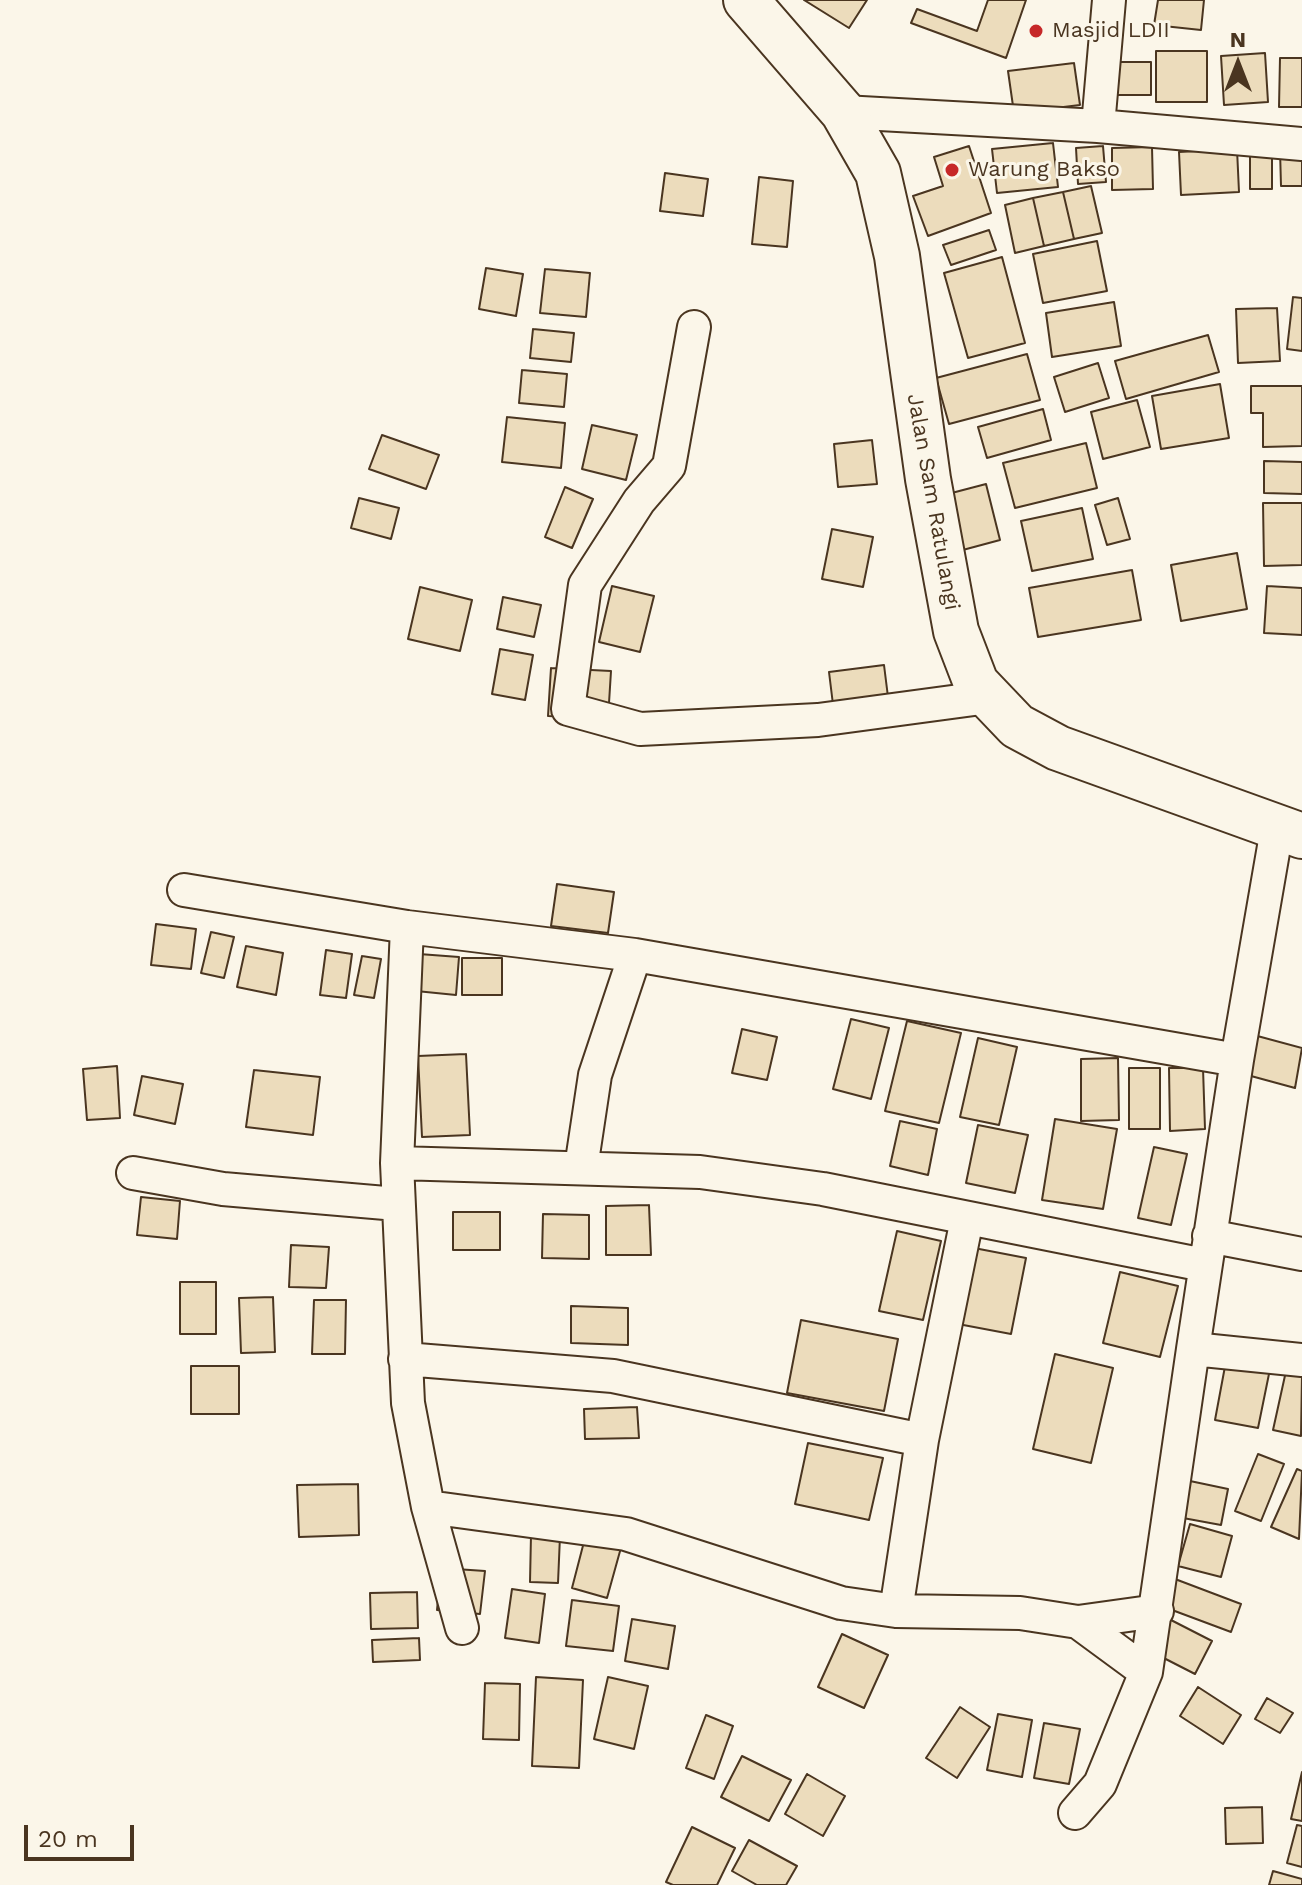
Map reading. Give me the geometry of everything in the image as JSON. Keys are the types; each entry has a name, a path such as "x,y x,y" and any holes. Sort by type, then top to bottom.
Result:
{"street":[{"path":"1098,126 1109,0"},
{"name":"Jalan Sam Ratulangi","path":"751,2 843,112 878,173 897,256 928,479 956,631 976,683 1017,726 1058,748 1290,832"},
{"path":"843,112 1098,126 1302,144"},
{"path":"694,327 669,466 639,501 585,585 568,709 640,729 818,720 989,697"},
{"path":"1075,1813 1100,1784 1146,1672 1237,1060 1290,832"},
{"path":"184,890 407,927 635,955 1237,1060"},
{"path":"407,927 397,1204 408,1403 428,1507 462,1628"},
{"path":"581,1168 595,1075 635,955"},
{"path":"397,1163 700,1172 823,1189 967,1219 1207,1250 1302,1254"},
{"path":"133,1173 223,1189 397,1204"},
{"path":"896,1611 922,1440 967,1219"},
{"path":"1193,1349 1302,1360"},
{"path":"405,1359 613,1376 922,1440"},
{"path":"428,1507 626,1534 841,1603 896,1611 1020,1613 1078,1622 1157,1611"},
{"path":"1078,1622 1146,1672"}],"building":[{"path":"804,0 867,0 849,28"},
{"path":"988,0 1026,0 1006,58 911,23 917,9 977,31"},
{"path":"1158,0 1204,0 1201,30 1154,25"},
{"path":"1156,51 1207,51 1207,102 1156,102"},
{"path":"1265,53 1268,102 1224,105 1221,56"},
{"path":"1280,58 1302,58 1302,107 1279,107"},
{"path":"1108,62 1151,62 1151,95 1108,95"},
{"path":"1074,63 1080,105 1014,113 1008,71"},
{"path":"1053,143 1058,187 997,193 992,149"},
{"path":"969,146 991,213 928,236 913,196 943,186 934,157"},
{"path":"1103,146 1106,182 1078,184 1076,148"},
{"path":"1250,146 1272,146 1272,189 1250,189"},
{"path":"1152,147 1153,189 1112,190 1112,148"},
{"path":"1237,149 1239,192 1181,195 1179,152"},
{"path":"1280,150 1302,150 1302,186 1281,186"},
{"path":"665,173 708,179 703,216 660,211"},
{"path":"759,177 793,181 787,247 752,244"},
{"path":"1091,186 1102,233 1074,239 1063,192"},
{"path":"1063,192 1074,239 1044,246 1033,198"},
{"path":"1033,198 1044,246 1015,253 1005,205"},
{"path":"989,230 996,250 951,265 943,245"},
{"path":"1097,241 1107,291 1043,303 1033,254"},
{"path":"1002,257 1025,343 968,358 944,273"},
{"path":"486,268 523,274 516,316 479,309"},
{"path":"545,269 590,273 586,317 540,313"},
{"path":"1293,297 1302,298 1302,351 1287,349"},
{"path":"1114,302 1121,346 1052,357 1046,313"},
{"path":"1277,308 1280,361 1238,363 1236,309"},
{"path":"533,329 574,333 571,362 530,358"},
{"path":"1208,335 1219,372 1126,399 1115,361"},
{"path":"1027,354 1040,400 949,424 936,378"},
{"path":"1098,363 1109,398 1065,412 1054,377"},
{"path":"522,370 567,374 564,407 519,403"},
{"path":"1220,384 1229,438 1161,449 1152,396"},
{"path":"1251,386 1302,386 1302,446 1263,447 1263,413 1251,413"},
{"path":"1137,400 1150,447 1103,459 1091,412"},
{"path":"1043,409 1051,440 987,458 978,427"},
{"path":"507,417 565,423 561,468 502,462"},
{"path":"592,425 637,435 626,480 582,469"},
{"path":"382,435 439,455 426,489 369,469"},
{"path":"872,440 877,484 838,487 834,444"},
{"path":"1086,443 1097,488 1015,508 1003,463"},
{"path":"1264,461 1302,462 1302,494 1264,493"},
{"path":"986,484 1000,540 959,551 944,495"},
{"path":"565,487 593,499 572,548 545,537"},
{"path":"359,498 399,508 391,539 351,528"},
{"path":"1118,498 1130,539 1107,545 1095,505"},
{"path":"1263,503 1302,503 1302,565 1264,566"},
{"path":"1082,508 1093,559 1032,571 1021,521"},
{"path":"832,529 873,537 863,587 822,579"},
{"path":"1237,553 1247,609 1181,621 1171,565"},
{"path":"1132,570 1141,620 1038,637 1029,588"},
{"path":"612,586 654,596 640,652 599,642"},
{"path":"1267,586 1302,588 1302,635 1264,633"},
{"path":"420,587 472,600 460,651 408,639"},
{"path":"503,597 541,605 534,637 497,629"},
{"path":"500,649 533,655 525,700 492,694"},
{"path":"884,665 891,721 836,729 829,672"},
{"path":"551,668 611,671 608,719 548,716"},
{"path":"557,884 614,892 608,933 551,926"},
{"path":"156,924 196,929 191,969 151,965"},
{"path":"211,932 234,937 224,978 201,973"},
{"path":"246,946 283,953 276,995 237,987"},
{"path":"326,950 352,954 346,998 320,995"},
{"path":"419,954 459,957 456,995 416,991"},
{"path":"362,956 381,959 374,998 354,995"},
{"path":"462,958 502,958 502,995 462,995"},
{"path":"851,1019 889,1028 871,1099 833,1089"},
{"path":"907,1021 961,1033 939,1123 885,1111"},
{"path":"742,1029 777,1037 767,1080 732,1073"},
{"path":"1250,1034 1302,1048 1295,1088 1240,1073"},
{"path":"978,1038 1017,1047 999,1125 960,1117"},
{"path":"466,1054 470,1135 422,1137 418,1056"},
{"path":"1118,1058 1119,1120 1081,1121 1081,1059"},
{"path":"117,1066 120,1118 87,1120 83,1069"},
{"path":"1129,1068 1160,1068 1160,1129 1129,1129"},
{"path":"1169,1068 1203,1068 1205,1129 1170,1131"},
{"path":"254,1070 320,1077 313,1135 246,1127"},
{"path":"142,1076 183,1084 175,1124 134,1115"},
{"path":"1055,1119 1117,1129 1103,1209 1042,1200"},
{"path":"900,1121 937,1129 928,1175 890,1166"},
{"path":"978,1125 1028,1135 1015,1193 966,1183"},
{"path":"1154,1147 1187,1154 1171,1225 1138,1218"},
{"path":"141,1197 180,1201 177,1239 137,1235"},
{"path":"649,1205 651,1255 606,1255 606,1206"},
{"path":"453,1212 500,1212 500,1250 453,1250"},
{"path":"543,1214 589,1215 589,1259 542,1258"},
{"path":"897,1231 941,1241 923,1320 879,1311"},
{"path":"291,1245 329,1247 326,1288 289,1287"},
{"path":"974,1248 1026,1258 1011,1334 958,1324"},
{"path":"1120,1272 1178,1286 1160,1357 1103,1343"},
{"path":"180,1282 216,1282 216,1334 180,1334"},
{"path":"273,1297 275,1352 241,1353 239,1298"},
{"path":"314,1300 346,1300 345,1354 312,1354"},
{"path":"571,1306 628,1308 628,1345 571,1343"},
{"path":"801,1320 898,1339 884,1411 787,1393"},
{"path":"1055,1354 1113,1368 1091,1463 1033,1449"},
{"path":"1226,1361 1270,1369 1258,1428 1215,1420"},
{"path":"191,1366 239,1366 239,1414 191,1414"},
{"path":"1286,1371 1302,1375 1301,1436 1273,1430"},
{"path":"637,1407 639,1438 585,1439 584,1409"},
{"path":"808,1443 883,1458 869,1520 795,1504"},
{"path":"1258,1454 1284,1464 1261,1521 1235,1511"},
{"path":"1297,1469 1302,1471 1299,1539 1271,1527"},
{"path":"1190,1481 1228,1489 1221,1525 1183,1518"},
{"path":"358,1484 359,1535 299,1537 297,1485"},
{"path":"1190,1524 1232,1536 1221,1577 1178,1566"},
{"path":"586,1534 622,1544 607,1598 572,1588"},
{"path":"531,1535 560,1536 558,1583 530,1582"},
{"path":"441,1568 485,1571 480,1614 437,1610"},
{"path":"1175,1579 1241,1604 1231,1632 1164,1607"},
{"path":"512,1589 545,1594 539,1643 505,1638"},
{"path":"417,1592 418,1628 371,1629 370,1593"},
{"path":"572,1600 619,1606 613,1651 566,1646"},
{"path":"632,1619 675,1626 668,1669 625,1661"},
{"path":"1169,1619 1212,1641 1195,1674 1152,1652"},
{"path":"842,1634 888,1655 864,1708 818,1687"},
{"path":"419,1638 420,1660 373,1662 372,1640"},
{"path":"536,1677 583,1680 579,1768 532,1766"},
{"path":"608,1677 648,1686 634,1749 594,1739"},
{"path":"485,1683 520,1684 519,1740 483,1739"},
{"path":"1198,1687 1241,1715 1223,1744 1180,1716"},
{"path":"1267,1698 1293,1713 1280,1733 1255,1719"},
{"path":"960,1707 990,1727 957,1778 926,1758"},
{"path":"998,1714 1032,1720 1022,1777 987,1770"},
{"path":"706,1715 733,1726 714,1779 686,1768"},
{"path":"1044,1723 1080,1729 1069,1784 1034,1778"},
{"path":"742,1756 791,1780 769,1821 721,1797"},
{"path":"1302,1772 1302,1821 1291,1819"},
{"path":"807,1774 845,1796 823,1836 785,1814"},
{"path":"1262,1807 1263,1843 1226,1844 1225,1808"},
{"path":"1297,1825 1302,1826 1302,1867 1287,1863"},
{"path":"692,1827 735,1848 717,1885 673,1885 666,1882"},
{"path":"749,1840 797,1866 786,1885 757,1885 732,1871"},
{"path":"1273,1871 1302,1879 1302,1885 1269,1885"}],"place":[{"name":"Masjid LDII","path":"1036,31"},
{"name":"Warung Bakso","path":"952,170"}]}
